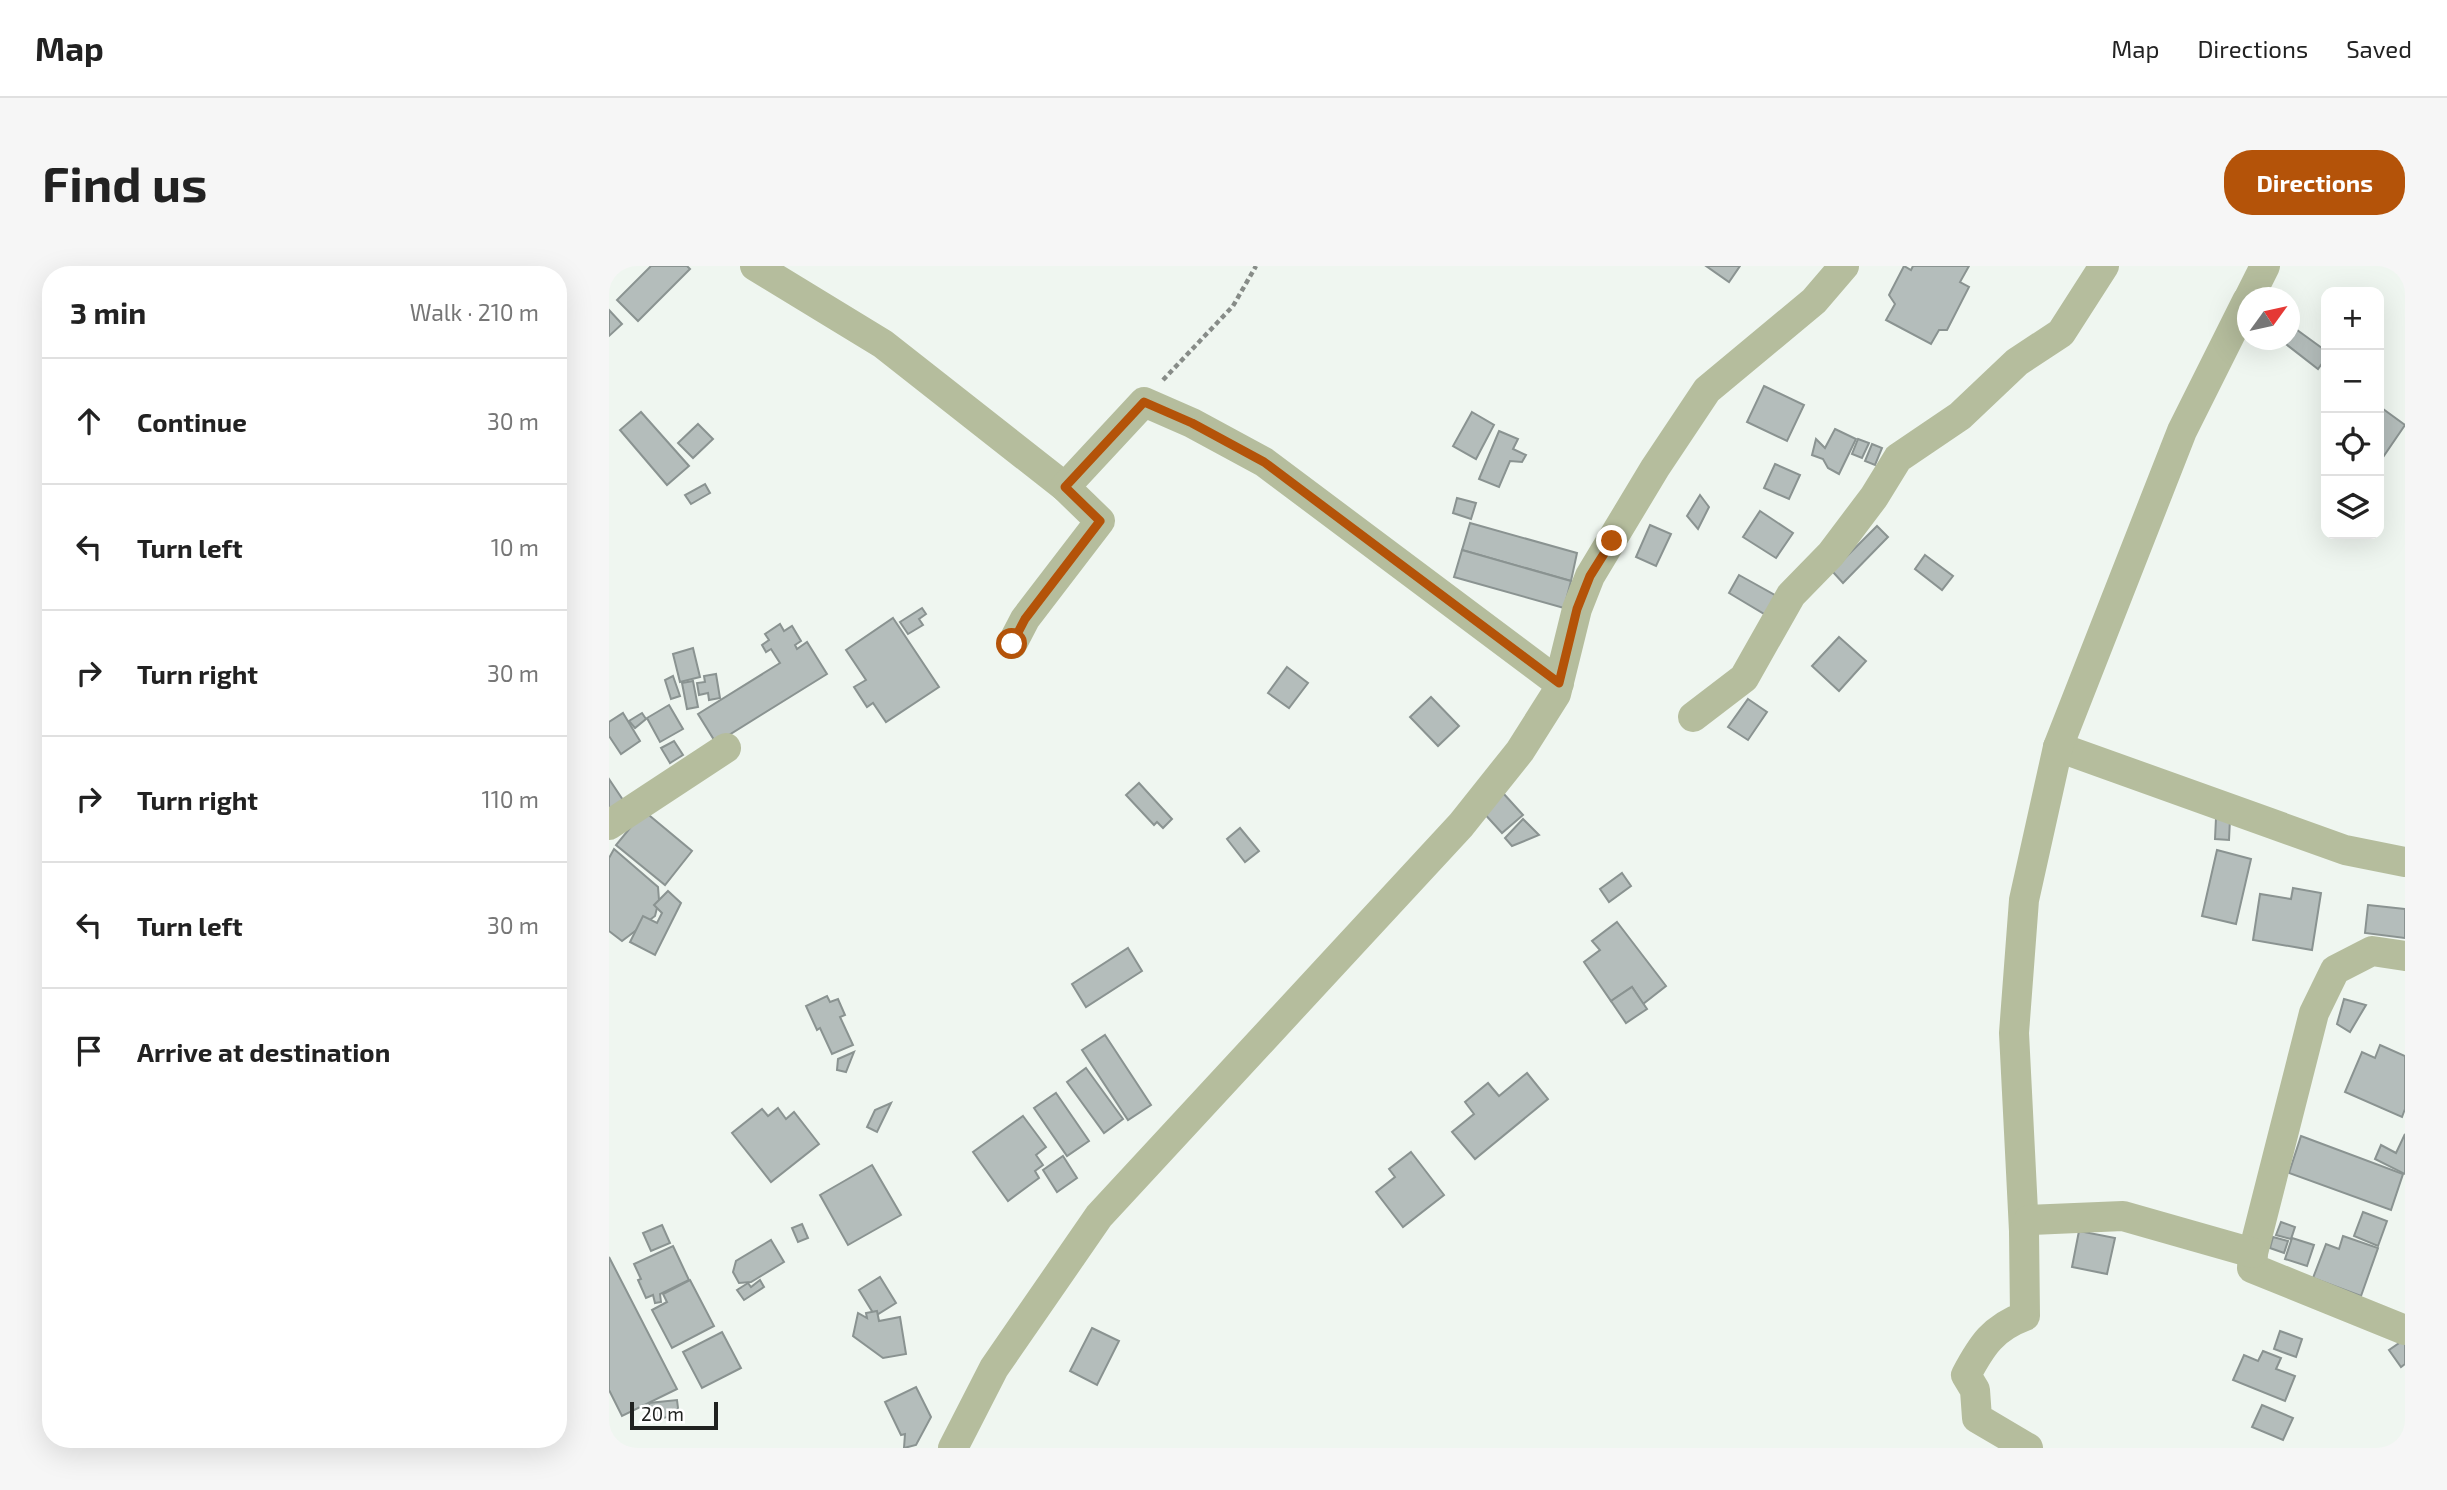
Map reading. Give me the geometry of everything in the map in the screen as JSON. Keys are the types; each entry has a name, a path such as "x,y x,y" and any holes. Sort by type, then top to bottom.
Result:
{"street":[{"path":"755,266 883,344 1065,487 1100,521 1025,619 1012,644"},
{"path":"953,1448 994,1368 1099,1216 1461,825 1520,751 1556,694 1577,609 1590,576 1655,468 1707,390 1814,301 1843,266"},
{"path":"1692,717 1744,678 1791,595 1831,554 1874,497 1898,458 1961,416 2017,362 2061,332 2104,266"},
{"path":"2254,287 2265,266"},
{"path":"2028,1448 1977,1419 1975,1390 1966,1375 1979,1350 2005,1324 2025,1316 2015,1019 2024,900 2058,747 2182,430 2237,321"},
{"path":"1065,487 1144,402 1192,423 1264,462 1559,683"},
{"path":"2058,747 2345,850 2405,862"},
{"path":"609,825 726,748"},
{"path":"2405,956 2372,951 2335,970 2314,1013 2253,1253 2252,1268 2405,1330"},
{"path":"2024,1231 2029,1220 2123,1216 2253,1253"}],"path":[{"path":"1144,402 1233,306 1256,266"}],"building":[{"path":"651,266 687,266 690,269 638,321 617,300"},
{"path":"1706,266 1740,266 1729,282"},
{"path":"1904,266 1911,270 1913,266 1969,266 1960,282 1969,287 1947,330 1939,330 1931,344 1886,320 1895,304 1889,295"},
{"path":"609,310 622,324 609,336"},
{"path":"2300,332 2321,347 2321,365 2318,369 2294,350 2300,350"},
{"path":"1764,386 1804,405 1787,441 1747,422"},
{"path":"2384,410 2405,425 2384,456"},
{"path":"641,412 689,466 667,485 620,430"},
{"path":"1472,412 1494,425 1476,459 1453,446"},
{"path":"698,424 713,439 693,458 678,443"},
{"path":"1835,429 1856,439 1839,474 1828,468 1823,459 1812,455 1816,439 1825,448"},
{"path":"1499,431 1518,439 1513,449 1526,455 1522,462 1510,461 1499,487 1479,479"},
{"path":"1858,439 1869,443 1862,458 1852,454"},
{"path":"1872,444 1882,448 1875,465 1865,461"},
{"path":"1775,464 1800,475 1789,499 1764,488"},
{"path":"705,484 710,493 691,504 685,495"},
{"path":"1700,495 1709,507 1698,529 1687,516"},
{"path":"1457,498 1476,503 1471,519 1453,513"},
{"path":"1760,511 1793,533 1776,558 1743,537"},
{"path":"1470,523 1577,553 1571,581 1462,550"},
{"path":"1650,525 1671,534 1656,566 1636,557"},
{"path":"1877,526 1888,537 1843,583 1832,571"},
{"path":"1462,550 1571,581 1564,608 1454,577"},
{"path":"1925,555 1953,576 1942,590 1915,569"},
{"path":"1739,575 1782,599 1771,618 1729,593"},
{"path":"922,608 926,614 919,619 923,625 908,634 900,622"},
{"path":"893,618 939,687 886,722 873,703 867,707 854,687 866,680 846,650"},
{"path":"780,624 784,631 792,626 801,641 795,645 797,649 807,642 827,674 716,743 698,714 780,663 771,649 766,652 762,645 769,640 765,634"},
{"path":"1839,637 1866,661 1839,691 1812,666"},
{"path":"693,648 700,677 680,682 673,654"},
{"path":"1287,667 1308,683 1289,708 1268,693"},
{"path":"716,674 720,698 709,700 708,693 699,695 697,683 705,682 704,676"},
{"path":"673,676 680,696 671,699 665,680"},
{"path":"693,681 698,707 687,709 682,683"},
{"path":"1431,697 1459,726 1438,746 1410,717"},
{"path":"1748,699 1767,712 1748,740 1728,727"},
{"path":"669,705 683,729 660,742 647,718"},
{"path":"623,713 640,741 621,754 609,736 609,722"},
{"path":"642,713 646,719 635,728 629,721"},
{"path":"674,741 683,755 670,763 661,748"},
{"path":"609,779 623,800 609,810"},
{"path":"1139,783 1172,819 1163,828 1157,822 1154,825 1126,795"},
{"path":"1503,793 1523,815 1502,833 1482,811"},
{"path":"644,811 692,851 665,885 616,845"},
{"path":"2216,818 2230,819 2229,840 2215,839"},
{"path":"1523,819 1539,835 1512,846 1505,838"},
{"path":"1240,828 1259,851 1245,862 1227,839"},
{"path":"614,849 658,887 659,900 655,916 622,941 609,931 609,858"},
{"path":"2217,850 2251,859 2236,924 2202,916"},
{"path":"1622,873 1631,886 1609,902 1600,889"},
{"path":"2293,888 2321,893 2312,950 2253,940 2260,894 2291,899"},
{"path":"668,891 681,903 655,955 630,942 643,916 657,923 662,913 654,905"},
{"path":"2368,905 2405,909 2405,938 2365,933"},
{"path":"1617,922 1666,986 1643,1004 1632,987 1611,1001 1584,962 1600,950 1592,941"},
{"path":"1128,948 1142,971 1086,1007 1072,984"},
{"path":"1632,987 1647,1009 1626,1023 1611,1001"},
{"path":"827,996 830,1002 838,999 845,1015 840,1017 853,1045 832,1054 806,1006"},
{"path":"2344,999 2366,1005 2350,1032 2337,1024"},
{"path":"1105,1035 1151,1105 1128,1120 1082,1050"},
{"path":"2380,1045 2405,1056 2405,1109 2402,1117 2345,1092 2362,1052 2375,1058"},
{"path":"854,1052 846,1072 837,1070 838,1059"},
{"path":"1086,1068 1123,1119 1104,1133 1067,1082"},
{"path":"1527,1073 1548,1099 1475,1159 1452,1132 1474,1114 1465,1102 1488,1083 1499,1096"},
{"path":"1056,1093 1089,1141 1067,1156 1034,1108"},
{"path":"891,1103 877,1132 867,1127 875,1110"},
{"path":"778,1108 786,1119 794,1112 819,1144 771,1182 732,1133 762,1109 768,1116"},
{"path":"1023,1116 1046,1147 1036,1155 1043,1165 1035,1171 1039,1178 1008,1201 973,1152"},
{"path":"2405,1134 2405,1174 2375,1159 2381,1145 2396,1153"},
{"path":"2301,1136 2403,1174 2391,1210 2289,1173"},
{"path":"1411,1152 1444,1195 1403,1227 1376,1192 1395,1177 1389,1169"},
{"path":"1063,1156 1077,1178 1057,1192 1043,1170"},
{"path":"872,1165 901,1215 848,1245 820,1195"},
{"path":"2363,1212 2387,1221 2378,1246 2354,1236"},
{"path":"2281,1222 2295,1227 2291,1239 2276,1235"},
{"path":"802,1224 808,1238 798,1242 792,1228"},
{"path":"662,1225 670,1243 651,1251 643,1233"},
{"path":"2079,1231 2115,1238 2107,1274 2072,1267"},
{"path":"2343,1236 2378,1248 2361,1296 2313,1278 2326,1244 2339,1249"},
{"path":"2273,1237 2288,1241 2284,1253 2270,1248"},
{"path":"2292,1238 2314,1245 2307,1266 2285,1259"},
{"path":"771,1240 784,1262 751,1282 739,1283 733,1272 736,1261"},
{"path":"673,1246 689,1280 660,1294 661,1302 655,1303 653,1295 646,1298 634,1264"},
{"path":"609,1257 677,1389 622,1416 609,1390"},
{"path":"880,1277 896,1303 875,1316 859,1290"},
{"path":"690,1280 714,1326 672,1348 652,1310 667,1302 663,1294"},
{"path":"760,1280 764,1287 744,1300 737,1290 748,1283 751,1287"},
{"path":"877,1311 879,1321 900,1317 906,1354 883,1358 853,1336 858,1313 867,1318 866,1313"},
{"path":"1092,1328 1119,1341 1097,1385 1070,1371"},
{"path":"2280,1331 2302,1339 2296,1357 2274,1349"},
{"path":"722,1332 741,1368 702,1388 683,1352"},
{"path":"2405,1339 2405,1364 2401,1367 2389,1350"},
{"path":"2263,1351 2281,1358 2276,1369 2295,1376 2285,1401 2233,1380 2244,1355 2258,1361"},
{"path":"916,1387 931,1417 916,1445 904,1448 905,1434 901,1435 885,1402"},
{"path":"677,1400 679,1416 651,1419 649,1403"},
{"path":"2262,1405 2293,1418 2283,1440 2252,1427"}],"route":[{"path":"1012,644 1025,619 1100,521 1065,487 1144,402 1192,423 1264,462 1559,683 1577,609 1590,576 1612,541"}]}
